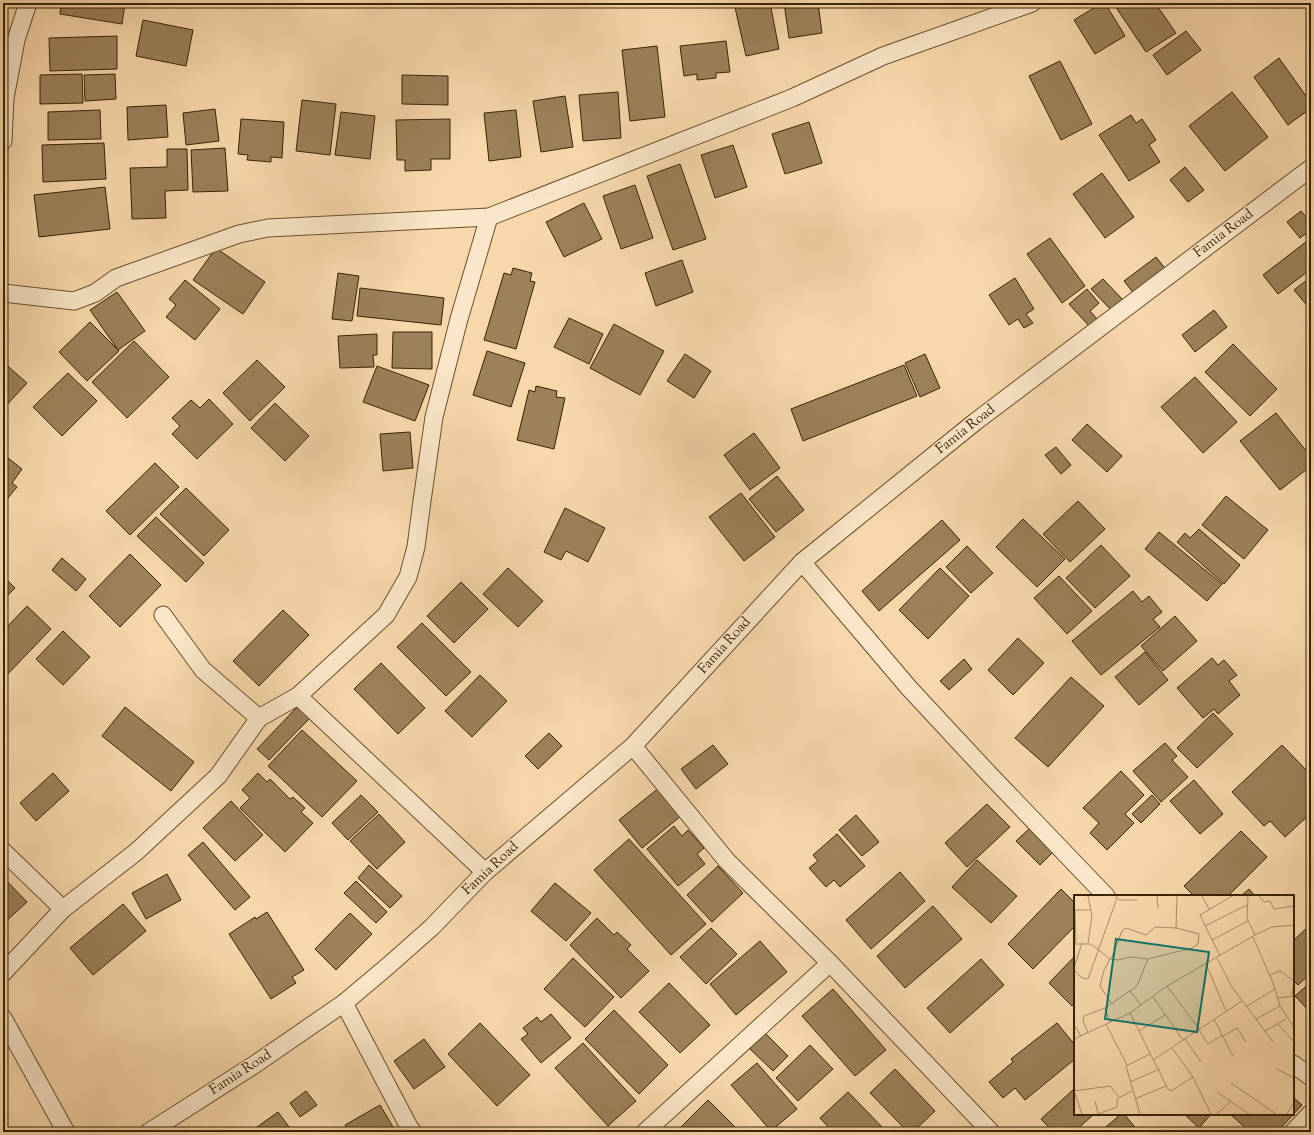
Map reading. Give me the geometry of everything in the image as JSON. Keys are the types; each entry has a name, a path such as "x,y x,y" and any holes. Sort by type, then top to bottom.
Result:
{"street":[{"path":"3,141 5,98 16,40 28,3"},
{"path":"3,293 74,301 95,293 116,278 239,234 268,228 489,217 792,98 883,56 1032,3"},
{"name":"Famia Road","path":"148,1132 254,1065 344,1003 432,927 485,872 633,746 802,562 975,422 1309,174"},
{"path":"3,973 63,909 136,852 218,776 259,718 298,696 386,615 408,577 416,547 434,417 459,320 489,217"},
{"path":"802,562 909,688 994,780 1105,895"},
{"path":"163,615 203,670 259,718"},
{"path":"298,696 485,872"},
{"path":"633,746 727,861 830,963 991,1132"},
{"path":"3,851 63,909"},
{"path":"645,1132 830,963"},
{"path":"344,1003 413,1132"},
{"path":"3,1018 66,1132"},
{"path":"1294,1065 1311,1077"},
{"path":"1293,1132 1311,1113"}],"building":[{"path":"61,3 125,3 122,24 60,14"},
{"path":"734,3 770,3 779,49 746,56"},
{"path":"784,3 818,3 822,33 789,38"},
{"path":"1102,3 1105,3 1125,36 1095,54 1074,20"},
{"path":"1113,3 1155,3 1176,33 1146,52"},
{"path":"143,20 193,30 186,66 136,56"},
{"path":"1186,31 1201,50 1167,75 1153,55"},
{"path":"117,36 117,69 50,71 49,38"},
{"path":"726,41 730,72 716,73 716,78 697,80 697,74 684,76 680,46"},
{"path":"657,46 665,117 630,121 622,50"},
{"path":"1279,58 1311,103 1311,108 1288,125 1254,77"},
{"path":"1060,61 1092,124 1061,140 1029,76"},
{"path":"82,74 83,103 40,104 40,75"},
{"path":"115,74 116,99 85,101 84,75"},
{"path":"402,75 448,76 448,105 402,104"},
{"path":"618,92 621,138 583,141 579,95"},
{"path":"1232,92 1268,137 1225,171 1189,126"},
{"path":"565,96 573,147 541,152 533,101"},
{"path":"302,100 336,104 330,155 296,151"},
{"path":"166,105 168,137 128,140 127,107"},
{"path":"215,109 219,141 186,145 183,113"},
{"path":"100,110 101,139 48,140 48,112"},
{"path":"516,110 521,157 489,161 484,113"},
{"path":"341,112 375,116 370,159 335,155"},
{"path":"1131,115 1136,123 1142,119 1156,140 1149,145 1160,162 1129,181 1099,135"},
{"path":"241,119 284,122 282,158 271,157 271,162 247,160 248,155 238,154"},
{"path":"450,119 450,159 431,159 431,170 405,171 405,160 397,160 396,120"},
{"path":"809,122 822,163 785,174 772,134"},
{"path":"104,143 106,179 43,182 42,145"},
{"path":"733,145 747,187 715,198 701,155"},
{"path":"225,148 228,191 193,192 191,150"},
{"path":"167,149 187,149 188,190 165,191 166,218 132,219 130,168 167,167"},
{"path":"680,164 706,239 673,250 647,176"},
{"path":"1185,167 1204,190 1188,202 1170,180"},
{"path":"1102,173 1134,217 1105,238 1073,194"},
{"path":"635,185 653,238 621,249 603,196"},
{"path":"105,187 110,229 39,237 34,195"},
{"path":"584,203 602,239 564,257 546,222"},
{"path":"1301,211 1311,223 1311,230 1300,238 1287,222"},
{"path":"1050,238 1085,286 1062,303 1027,254"},
{"path":"1311,238 1311,269 1278,294 1263,275"},
{"path":"216,248 265,282 243,314 193,280"},
{"path":"1156,257 1168,272 1136,296 1124,281"},
{"path":"682,260 693,292 656,306 645,273"},
{"path":"513,268 532,273 530,281 535,282 516,349 484,340 504,273 511,275"},
{"path":"338,273 359,276 352,321 332,319"},
{"path":"1311,277 1311,310 1294,290"},
{"path":"1015,278 1034,309 1026,314 1033,323 1024,328 1018,319 1009,325 989,295"},
{"path":"1103,279 1125,302 1113,312 1091,289"},
{"path":"185,280 220,309 195,340 166,317 176,305 169,299"},
{"path":"360,288 444,298 441,325 357,316"},
{"path":"1087,289 1099,303 1090,311 1098,320 1090,327 1069,304"},
{"path":"117,292 145,331 118,350 90,310"},
{"path":"1214,310 1227,327 1195,352 1182,335"},
{"path":"569,318 603,334 589,364 554,347"},
{"path":"90,322 119,351 87,381 59,352"},
{"path":"614,324 664,351 640,395 590,368"},
{"path":"393,332 432,332 432,369 392,368"},
{"path":"377,334 377,355 373,355 374,367 340,368 338,336"},
{"path":"134,341 169,377 127,418 92,382"},
{"path":"1233,344 1277,389 1250,416 1205,372"},
{"path":"487,351 525,363 511,407 473,395"},
{"path":"685,354 711,371 694,398 667,381"},
{"path":"925,354 940,388 920,397 905,363"},
{"path":"257,360 285,387 250,421 223,393"},
{"path":"3,362 27,383 3,409"},
{"path":"904,365 917,396 803,441 791,409"},
{"path":"377,366 429,385 415,421 363,402"},
{"path":"68,373 97,401 62,436 33,407"},
{"path":"1195,377 1237,422 1203,453 1161,407"},
{"path":"536,386 557,391 556,397 565,398 554,449 517,440 529,390 535,392"},
{"path":"209,399 233,424 197,459 172,434 180,426 172,418 191,400 200,408"},
{"path":"275,403 309,436 285,461 251,428"},
{"path":"1276,413 1311,457 1311,466 1280,490 1240,441"},
{"path":"1087,424 1122,456 1107,472 1072,440"},
{"path":"410,432 413,468 383,471 380,434"},
{"path":"754,433 780,468 750,490 724,455"},
{"path":"1056,447 1071,465 1061,474 1045,455"},
{"path":"3,454 22,469 12,483 17,487 3,504"},
{"path":"155,463 179,487 130,535 106,511"},
{"path":"777,476 804,510 776,532 749,499"},
{"path":"186,488 229,530 204,556 160,514"},
{"path":"741,493 775,537 744,561 709,517"},
{"path":"1226,496 1268,530 1244,559 1202,525"},
{"path":"1078,501 1105,529 1070,562 1043,534"},
{"path":"565,508 605,528 588,562 566,551 561,560 544,552"},
{"path":"156,517 204,563 186,582 137,536"},
{"path":"1023,519 1065,559 1037,587 996,547"},
{"path":"942,520 960,540 879,611 862,591"},
{"path":"1199,529 1240,565 1224,584 1177,542 1185,533 1190,538"},
{"path":"1159,532 1222,584 1207,601 1145,549"},
{"path":"1101,545 1130,576 1095,608 1066,578"},
{"path":"967,546 993,573 971,593 946,567"},
{"path":"130,554 161,585 120,627 89,596"},
{"path":"62,558 86,579 76,591 52,570"},
{"path":"508,568 543,601 518,627 483,594"},
{"path":"940,568 969,596 928,639 899,610"},
{"path":"3,576 15,588 3,600"},
{"path":"1059,576 1092,611 1067,634 1034,598"},
{"path":"461,582 488,609 454,643 427,616"},
{"path":"1133,591 1142,602 1149,596 1162,612 1153,619 1160,627 1101,675 1072,641"},
{"path":"27,606 51,629 3,679 3,631"},
{"path":"283,610 309,635 259,686 233,661"},
{"path":"1175,616 1197,641 1163,671 1141,646"},
{"path":"422,623 471,672 446,696 397,647"},
{"path":"63,631 90,657 63,685 36,659"},
{"path":"1018,638 1044,663 1013,695 988,670"},
{"path":"1145,652 1168,680 1139,705 1115,677"},
{"path":"1212,658 1218,665 1224,660 1237,675 1229,681 1240,695 1218,714 1214,709 1203,718 1177,688"},
{"path":"964,659 972,669 949,690 940,681"},
{"path":"381,663 425,708 398,734 354,689"},
{"path":"480,675 507,701 472,737 445,711"},
{"path":"1071,677 1104,706 1048,767 1015,738"},
{"path":"298,706 310,718 269,760 257,749"},
{"path":"125,707 194,762 171,791 102,736"},
{"path":"1213,713 1233,734 1197,768 1177,748"},
{"path":"302,730 357,781 322,817 268,766"},
{"path":"549,733 562,746 538,769 525,756"},
{"path":"1165,743 1177,756 1172,760 1188,777 1161,802 1133,771"},
{"path":"713,745 728,764 696,789 681,769"},
{"path":"1282,745 1311,775 1311,813 1285,837 1270,821 1264,826 1232,792"},
{"path":"1121,771 1144,795 1125,814 1134,823 1107,850 1090,833 1099,823 1083,808"},
{"path":"53,773 69,791 36,821 20,803"},
{"path":"258,773 267,782 270,779 290,799 293,797 305,808 301,812 313,823 285,852 240,808 250,798 242,790"},
{"path":"1194,780 1223,814 1200,834 1170,801"},
{"path":"660,787 682,815 642,848 619,820"},
{"path":"361,795 378,812 348,840 332,823"},
{"path":"1152,795 1160,804 1141,823 1132,814"},
{"path":"231,801 263,835 235,861 203,828"},
{"path":"987,804 1010,827 967,867 945,843"},
{"path":"379,814 405,842 377,869 350,841"},
{"path":"856,815 879,842 862,856 839,830"},
{"path":"674,826 682,836 688,830 704,848 697,854 705,864 678,886 647,849"},
{"path":"1030,828 1053,852 1040,865 1016,841"},
{"path":"1241,831 1267,857 1229,895 1193,895 1184,886"},
{"path":"837,834 865,866 840,887 834,880 826,887 809,868 818,861 813,855"},
{"path":"629,839 706,924 671,955 594,870"},
{"path":"203,842 250,897 235,910 188,855"},
{"path":"977,860 1017,896 991,923 952,887"},
{"path":"369,865 402,896 390,908 358,878"},
{"path":"718,866 743,893 712,922 687,895"},
{"path":"900,872 925,901 871,949 846,920"},
{"path":"167,874 181,900 146,919 132,893"},
{"path":"3,877 27,902 3,924"},
{"path":"356,881 387,912 376,923 344,893"},
{"path":"555,883 591,913 566,941 531,911"},
{"path":"1061,889 1074,902 1074,927 1033,969 1008,944"},
{"path":"1249,889 1254,895 1242,895"},
{"path":"123,904 146,931 93,975 70,948"},
{"path":"933,906 962,939 905,988 877,956"},
{"path":"267,912 304,970 292,977 296,983 271,999 229,934 255,917 256,919"},
{"path":"350,913 372,934 336,970 315,949"},
{"path":"597,918 614,935 617,932 631,945 627,949 649,971 621,998 570,945"},
{"path":"1311,924 1311,973 1298,985 1294,981 1294,940"},
{"path":"711,928 737,954 706,984 680,957"},
{"path":"760,941 787,972 736,1015 710,984"},
{"path":"1074,957 1074,1004 1072,1006 1049,983"},
{"path":"573,958 614,997 585,1027 544,989"},
{"path":"981,959 1004,985 950,1033 927,1008"},
{"path":"1311,982 1311,1013 1295,996"},
{"path":"669,983 710,1025 680,1053 639,1012"},
{"path":"833,989 886,1050 855,1076 802,1016"},
{"path":"614,1010 668,1065 639,1094 585,1039"},
{"path":"551,1014 571,1038 541,1063 521,1039 528,1034 523,1028 537,1017 541,1022"},
{"path":"480,1023 530,1075 497,1106 448,1054"},
{"path":"1057,1023 1074,1044 1074,1060 1025,1100 1015,1088 1003,1098 989,1082 1013,1062 1011,1059"},
{"path":"764,1032 788,1056 773,1071 748,1047"},
{"path":"424,1039 445,1067 414,1089 394,1061"},
{"path":"583,1043 636,1101 608,1126 555,1068"},
{"path":"810,1045 833,1069 798,1101 776,1078"},
{"path":"757,1063 797,1109 771,1131 731,1085"},
{"path":"895,1069 935,1111 913,1132 908,1132 870,1093"},
{"path":"1074,1089 1074,1115 1093,1115 1074,1132 1053,1132 1041,1119"},
{"path":"306,1091 317,1105 300,1117 290,1103"},
{"path":"848,1092 887,1132 833,1132 820,1118"},
{"path":"1294,1098 1302,1105 1294,1114"},
{"path":"708,1100 740,1132 676,1132"},
{"path":"380,1105 396,1132 349,1132 345,1125"},
{"path":"278,1112 292,1131 250,1132"},
{"path":"1120,1115 1125,1115 1139,1132 1100,1132"},
{"path":"1185,1115 1210,1115 1199,1128"},
{"path":"1231,1115 1293,1115 1277,1132 1266,1132 1260,1127 1255,1132 1250,1132"},
{"path":"328,1127 332,1132 321,1132"}]}
